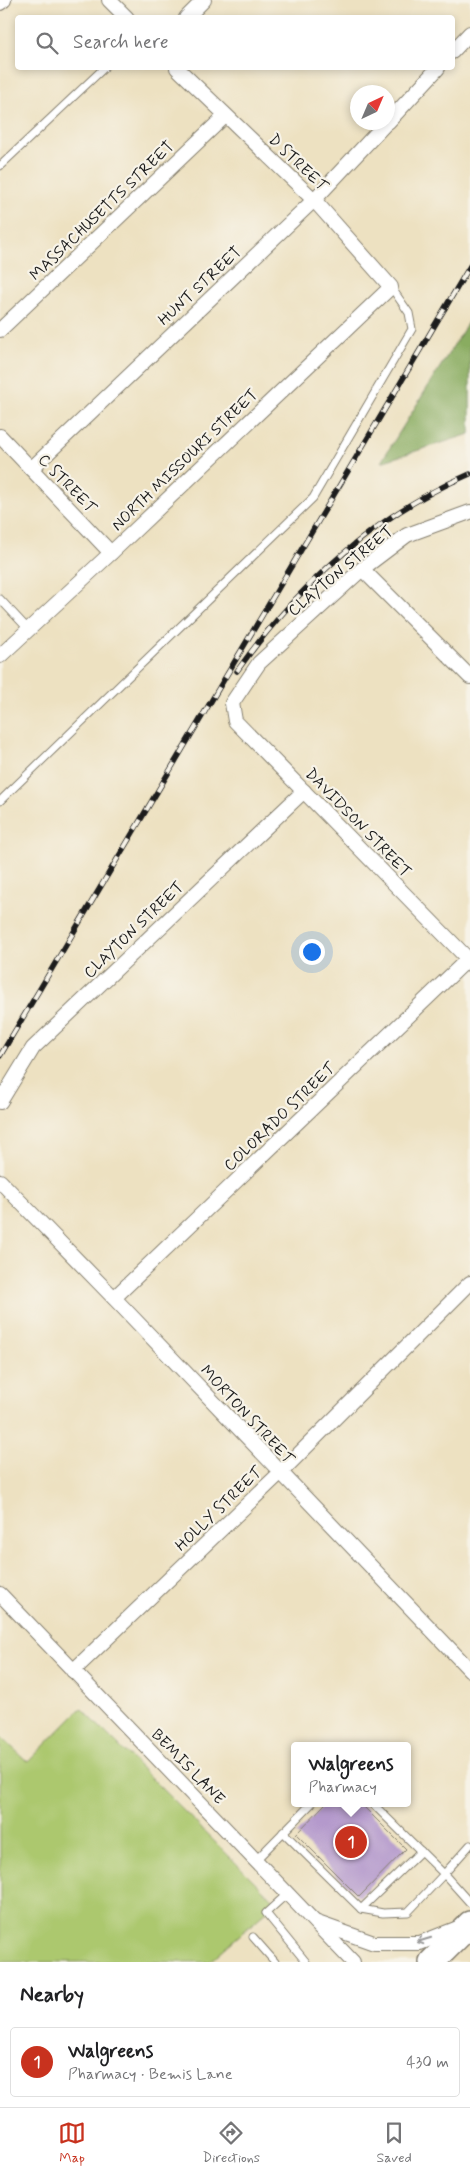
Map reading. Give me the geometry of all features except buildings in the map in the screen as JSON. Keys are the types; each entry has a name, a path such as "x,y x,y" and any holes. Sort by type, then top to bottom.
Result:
{"highway":[{"path":"432,1962 470,1924"}],"street":[{"path":"0,4 4,0"},
{"path":"110,0 124,15"},
{"path":"189,15 204,0"},
{"path":"455,49 470,33"},
{"name":"D STREET","path":"179,70 314,200 391,287"},
{"name":"HUNT STREET","path":"395,114 436,70"},
{"name":"MASSACHUSETTS STREET","path":"0,330 225,116"},
{"name":"HUNT STREET","path":"31,469 314,200 380,130"},
{"name":"NORTH MISSOURI STREET","path":"0,656 391,287"},
{"name":"C STREET","path":"0,436 111,553"},
{"name":"CLAYTON STREET","path":"232,703 259,663 362,569 407,535 470,512"},
{"path":"362,569 470,677"},
{"name":"DAVIDSON STREET","path":"232,703 235,721 469,960"},
{"name":"CLAYTON STREET","path":"0,1102 33,1048 304,791"},
{"name":"COLORADO STREET","path":"114,1298 469,960"},
{"name":"MORTON STREET","path":"0,1182 114,1298 470,1670"},
{"name":"HOLLY STREET","path":"73,1671 280,1473 470,1283"},
{"name":"BEMIS LANE","path":"0,1594 353,1962"},
{"path":"312,1921 374,1943 420,1943 470,1924"}],"lane":[{"path":"0,166 102,70"},
{"path":"0,802 313,498 412,329 409,313 391,287"},
{"path":"0,599 28,629"},
{"path":"255,1861 306,1807"},
{"path":"376,1807 444,1874 470,1903"},
{"path":"283,1832 361,1909 383,1913 408,1912 470,1844"},
{"path":"361,1909 421,1851"},
{"path":"286,1894 266,1912 306,1962"},
{"path":"253,1937 276,1962"}],"green space":[{"path":"470,319 470,434 381,462"},
{"path":"81,1708 276,1903 209,1962 0,1962 0,1736 28,1762"}],"railway":[{"path":"0,1056 470,266"},
{"path":"237,671 285,611 340,556 402,510 470,474"}],"place":[{"name":"Walgreens","path":"351,1842"}]}
